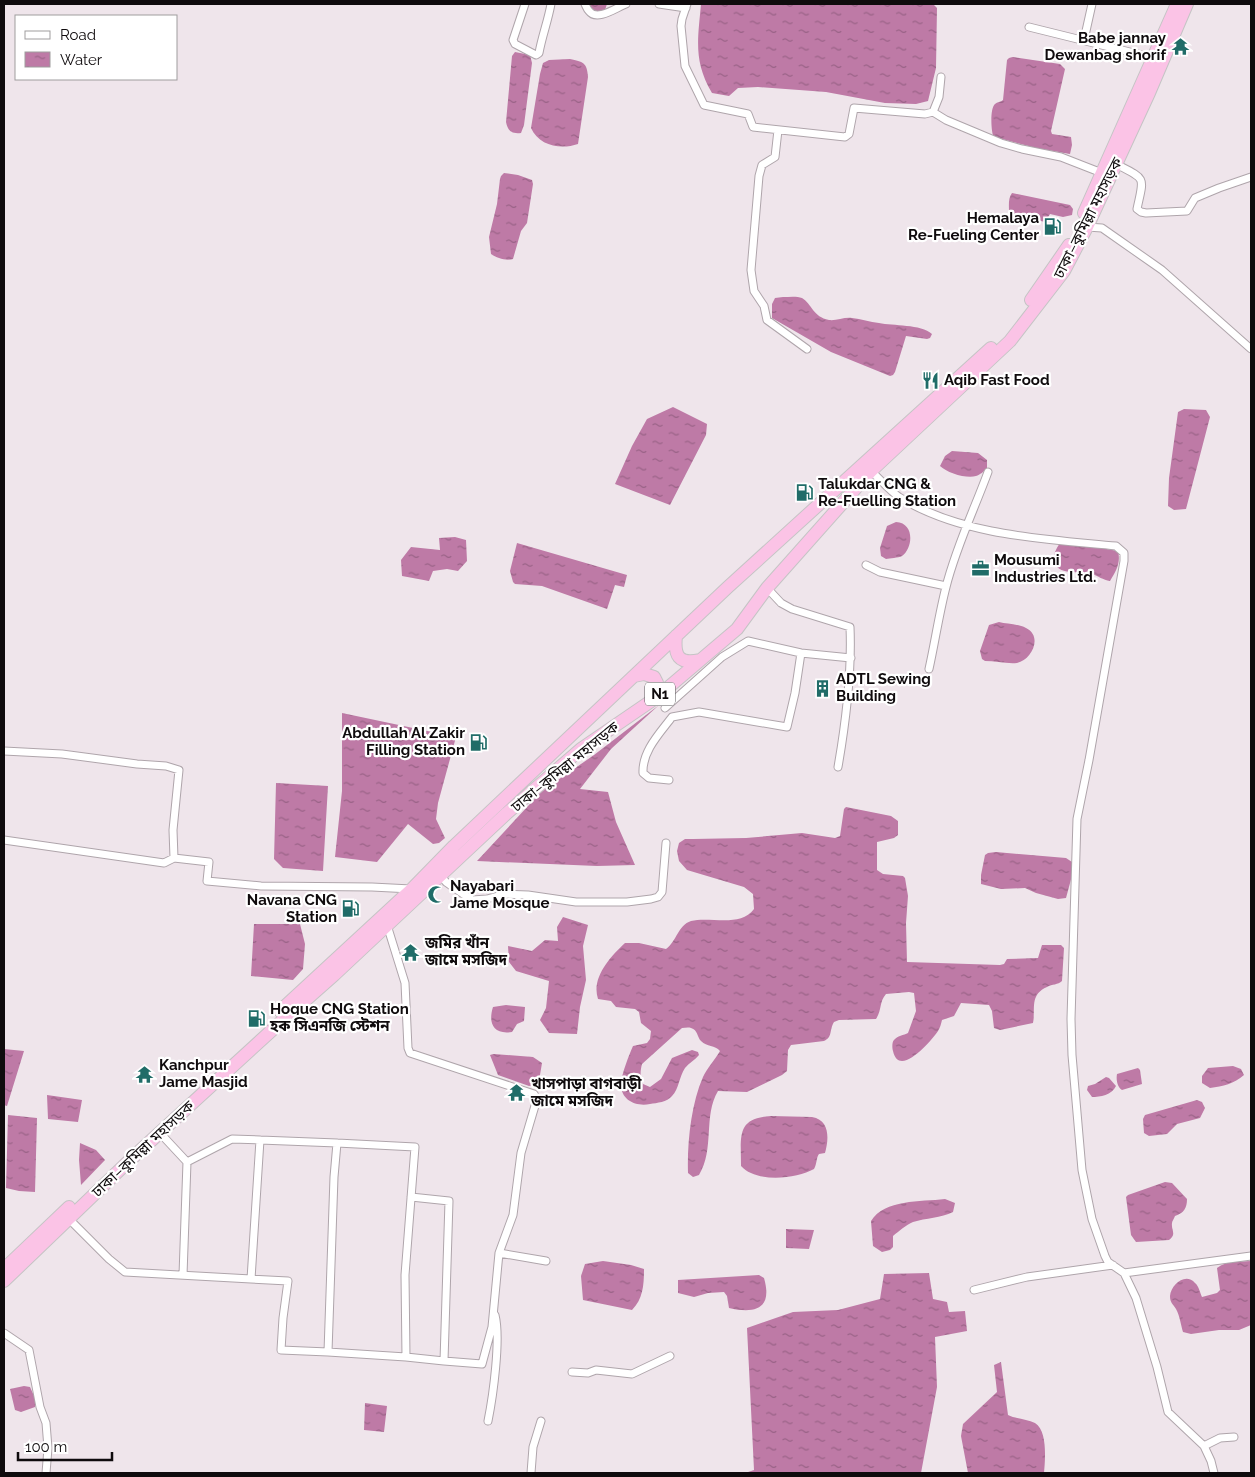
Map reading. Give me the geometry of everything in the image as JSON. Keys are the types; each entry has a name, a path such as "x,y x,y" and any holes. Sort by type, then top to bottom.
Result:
{"highway":[{"name":"ঢাকা–কুমিল্লা মহাসড়ক","path":"4,1269 129,1157 728,587 1003,337 1066,250 1102,174 1177,4"},
{"name":"ঢাকা–কুমিল্লা মহাসড়ক","path":"4,1281 69,1219 129,1157 160,1133 334,975 507,813 581,749 661,702 700,660 737,629 767,588 872,471 1010,341 1064,271 1116,164 1187,4"},
{"path":"676,636 675,649 679,658 692,662 700,660"},
{"path":"634,676 644,674 654,678 661,702"}],"street":[{"path":"525,4 513,40 515,44 536,54 539,53 551,4"},
{"path":"585,4 589,11 598,15 626,4"},
{"path":"659,4 687,6 681,26 685,66 704,105 748,114 753,127 845,136 849,134 854,108 925,114 932,112 946,120 1001,143 1022,150 1061,157 1102,174"},
{"path":"1084,40 1092,4"},
{"path":"1029,27 1154,58"},
{"path":"932,112 938,97 941,77"},
{"path":"778,130 775,157 762,165 759,176 751,264 752,281 754,291 764,306 767,320 807,349"},
{"path":"1116,164 1140,178 1143,183 1137,209 1146,213 1186,211 1195,198 1251,178"},
{"path":"1086,227 1102,228 1162,270 1251,349"},
{"path":"872,471 898,496 931,513 968,525 1023,537 1116,546 1124,553 1089,760 1077,819 1071,1019 1072,1055 1082,1170 1092,1219 1105,1256 1108,1262 1124,1273 1143,1317 1168,1412 1170,1416 1204,1446 1214,1473"},
{"path":"929,669 946,586 962,536 988,472"},
{"path":"866,565 880,572 946,586"},
{"path":"767,588 781,604 850,627 851,658 844,733 838,767"},
{"path":"661,702 722,657 748,641 800,653 851,658"},
{"path":"669,780 649,778 643,773 643,768 647,751 672,717 699,712 786,727 795,693 800,653"},
{"path":"4,751 62,754 158,765 179,770 172,830 174,858"},
{"path":"4,840 164,864 174,858 209,862 207,881 260,886 412,889"},
{"path":"440,875 446,882 472,900 487,899 505,894 528,895 576,902 651,900 658,897 662,892 666,843"},
{"path":"69,1219 109,1260 125,1272 288,1281 283,1318 282,1350 406,1357 482,1364 492,1327 499,1253 513,1215 521,1152 534,1106 537,1102 536,1096 488,1078 410,1053 408,1048 406,983 387,925"},
{"path":"160,1133 188,1162 183,1276"},
{"path":"188,1162 232,1140 415,1147 405,1275 406,1357"},
{"path":"251,1279 260,1140"},
{"path":"328,1352 334,1177 337,1143"},
{"path":"411,1196 449,1201 444,1360"},
{"path":"499,1253 546,1261"},
{"path":"1124,1273 1251,1256"},
{"path":"974,1290 1027,1277 1113,1265"},
{"path":"488,1421 496,1352 497,1322 493,1307"},
{"path":"4,1333 29,1350 40,1407 46,1422 48,1448 46,1473"},
{"path":"572,1372 588,1373 596,1370 632,1374 670,1356"},
{"path":"531,1473 534,1447 541,1421"},
{"path":"1204,1446 1220,1438 1234,1438"}],"water":[{"path":"588,4 607,4 605,10 595,12"},
{"path":"701,4 933,4 937,8 936,68 928,101 916,104 885,103 826,92 758,87 738,88 729,96 712,93 699,60 698,39"},
{"path":"515,52 530,55 532,63 524,125 521,133 510,131 506,122 512,56"},
{"path":"1013,57 1060,64 1065,69 1051,131 1052,134 1071,137 1070,154 1036,148 993,135 991,124 993,106 1003,100 1007,60"},
{"path":"570,59 584,64 587,68 588,77 578,144 565,147 545,143 539,139 531,128 543,63 549,60"},
{"path":"504,173 532,180 533,184 527,223 521,231 513,259 510,260 491,254 489,237 497,204 500,179"},
{"path":"1012,193 1070,205 1073,209 1072,215 1063,217 1050,214 1045,222 1012,214 1009,212 1009,205"},
{"path":"775,298 802,298 819,316 829,320 852,318 921,328 932,334 927,339 906,336 895,372 890,376 831,352 772,318 772,304"},
{"path":"673,407 707,424 706,435 670,505 615,484 632,446 647,419"},
{"path":"1184,409 1206,410 1210,417 1186,509 1174,510 1168,506 1169,478 1178,412"},
{"path":"952,451 978,453 987,460 987,469 979,475 972,477 947,471 940,466 945,456"},
{"path":"896,522 902,523 909,531 910,542 902,556 886,559 881,556 880,548 887,526"},
{"path":"455,537 466,540 467,561 458,571 447,569 433,571 429,581 402,576 401,560 411,547 440,550 439,538"},
{"path":"1061,542 1118,551 1118,563 1110,581 1092,574 1059,569 1054,558"},
{"path":"517,543 627,575 624,587 615,585 607,609 542,586 515,584 510,571"},
{"path":"999,622 1026,628 1034,636 1034,647 1031,653 1022,661 1009,663 985,661 982,659 980,651 989,625"},
{"path":"659,705 611,749 580,789 608,792 616,822 635,865 597,866 477,861 542,791 594,755"},
{"path":"342,713 432,732 444,730 456,737 438,803 436,819 445,838 439,843 433,844 408,824 377,862 335,857 342,791"},
{"path":"276,783 328,786 323,871 283,868 274,859"},
{"path":"846,807 891,816 898,821 898,835 894,838 877,842 877,870 883,874 903,876 905,878 908,896 906,923 907,962 1000,965 1004,964 1007,959 1038,958 1042,945 1061,945 1064,948 1062,981 1041,990 1035,998 1033,1023 1000,1030 994,1028 992,1011 989,1005 961,1003 954,1016 942,1020 938,1031 923,1049 916,1055 902,1061 896,1059 893,1044 894,1040 908,1033 916,1011 914,993 886,994 876,1019 839,1020 834,1022 830,1035 824,1041 791,1045 788,1050 787,1071 782,1075 747,1092 718,1091 711,1111 707,1154 704,1165 699,1175 693,1177 688,1173 688,1162 689,1137 695,1099 703,1077 720,1051 701,1041 693,1029 682,1028 642,1064 641,1070 643,1084 650,1087 661,1079 672,1058 692,1050 698,1052 699,1055 685,1068 674,1093 670,1098 662,1102 645,1105 630,1101 621,1089 624,1069 633,1046 647,1043 650,1039 651,1031 641,1023 639,1012 635,1009 616,1007 611,1001 598,999 597,983 603,968 625,943 639,943 666,949 683,926 691,921 733,920 748,915 754,909 753,894 744,887 687,870 679,861 677,851 679,843 685,839 746,838 802,833 835,838 840,836 844,809"},
{"path":"996,852 1066,858 1072,862 1073,872 1066,898 1058,899 1025,888 1001,889 981,884 985,855"},
{"path":"563,917 588,925 583,946 586,980 577,1034 549,1033 540,1020 546,1008 549,981 516,971 509,962 508,946 532,951 545,940 558,941 557,927"},
{"path":"254,924 300,924 305,944 303,969 293,980 251,976"},
{"path":"506,1005 525,1007 524,1021 517,1024 512,1032 500,1032 493,1027 491,1018 493,1007"},
{"path":"4,1049 24,1051 7,1106 4,1105"},
{"path":"490,1055 533,1057 542,1063 540,1075 534,1085 529,1086 498,1075"},
{"path":"1233,1066 1241,1069 1244,1075 1236,1081 1210,1088 1202,1083 1202,1076 1208,1068"},
{"path":"1138,1068 1142,1084 1122,1090 1117,1083 1117,1074"},
{"path":"1106,1077 1116,1086 1112,1092 1099,1097 1092,1097 1087,1090 1088,1086"},
{"path":"47,1095 82,1100 78,1122 48,1119"},
{"path":"1197,1100 1202,1102 1205,1108 1200,1118 1177,1124 1167,1134 1149,1136 1144,1133 1143,1119 1145,1115"},
{"path":"8,1115 37,1118 35,1192 6,1188"},
{"path":"760,1117 812,1117 822,1122 827,1131 826,1148 825,1153 819,1154 814,1169 797,1175 776,1178 756,1175 741,1166 741,1138 746,1125"},
{"path":"80,1143 96,1150 105,1160 81,1185 79,1160"},
{"path":"1165,1182 1172,1183 1187,1199 1184,1210 1175,1216 1172,1221 1173,1236 1169,1240 1136,1242 1131,1235 1126,1197"},
{"path":"945,1199 955,1203 953,1212 908,1225 893,1236 893,1247 890,1250 882,1252 873,1246 871,1221 877,1214 894,1205 914,1201"},
{"path":"786,1229 814,1230 809,1249 786,1248"},
{"path":"603,1261 644,1269 642,1291 639,1301 632,1310 583,1300 581,1276 585,1264"},
{"path":"1251,1261 1251,1325 1239,1330 1219,1330 1191,1334 1183,1332 1176,1309 1170,1298 1173,1287 1183,1279 1187,1279 1196,1284 1202,1297 1217,1293 1220,1290 1217,1268 1229,1263"},
{"path":"929,1273 933,1299 947,1302 949,1312 965,1311 967,1331 935,1337 937,1387 921,1473 745,1473 754,1470 747,1328 793,1312 838,1310 880,1299 884,1274"},
{"path":"759,1275 764,1278 766,1297 760,1307 754,1309 738,1310 729,1308 727,1296 724,1292 708,1293 694,1297 678,1293 678,1280"},
{"path":"1001,1362 1008,1415 1035,1423 1042,1432 1045,1446 1044,1473 968,1473 961,1436 963,1424 997,1392 994,1365"},
{"path":"24,1386 30,1387 35,1398 35,1407 21,1412 15,1410 10,1389"},
{"path":"365,1403 387,1406 384,1432 364,1430"}],"place":[{"name":"Babe jannay Dewanbag shorif","path":"1180,47"},
{"name":"Hemalaya Re-Fueling Center","path":"1053,227"},
{"name":"Aqib Fast Food","path":"930,380"},
{"name":"Talukdar CNG & Re-Fuelling Station","path":"804,493"},
{"name":"Mousumi Industries Ltd.","path":"980,569"},
{"name":"ADTL Sewing Building","path":"822,688"},
{"name":"Abdullah Al Zakir Filling Station","path":"479,742"},
{"name":"Nayabari Jame Mosque","path":"436,895"},
{"name":"Navana CNG Station","path":"351,909"},
{"name":"জমির খাঁন জামে মসজিদ","path":"411,952"},
{"name":"Hoque CNG Station হক সিএনজি স্টেশন","path":"256,1018"},
{"name":"Kanchpur Jame Masjid","path":"145,1074"},
{"name":"খাসপাড়া বাগবাড়ী জামে মসজিদ","path":"517,1093"}]}
